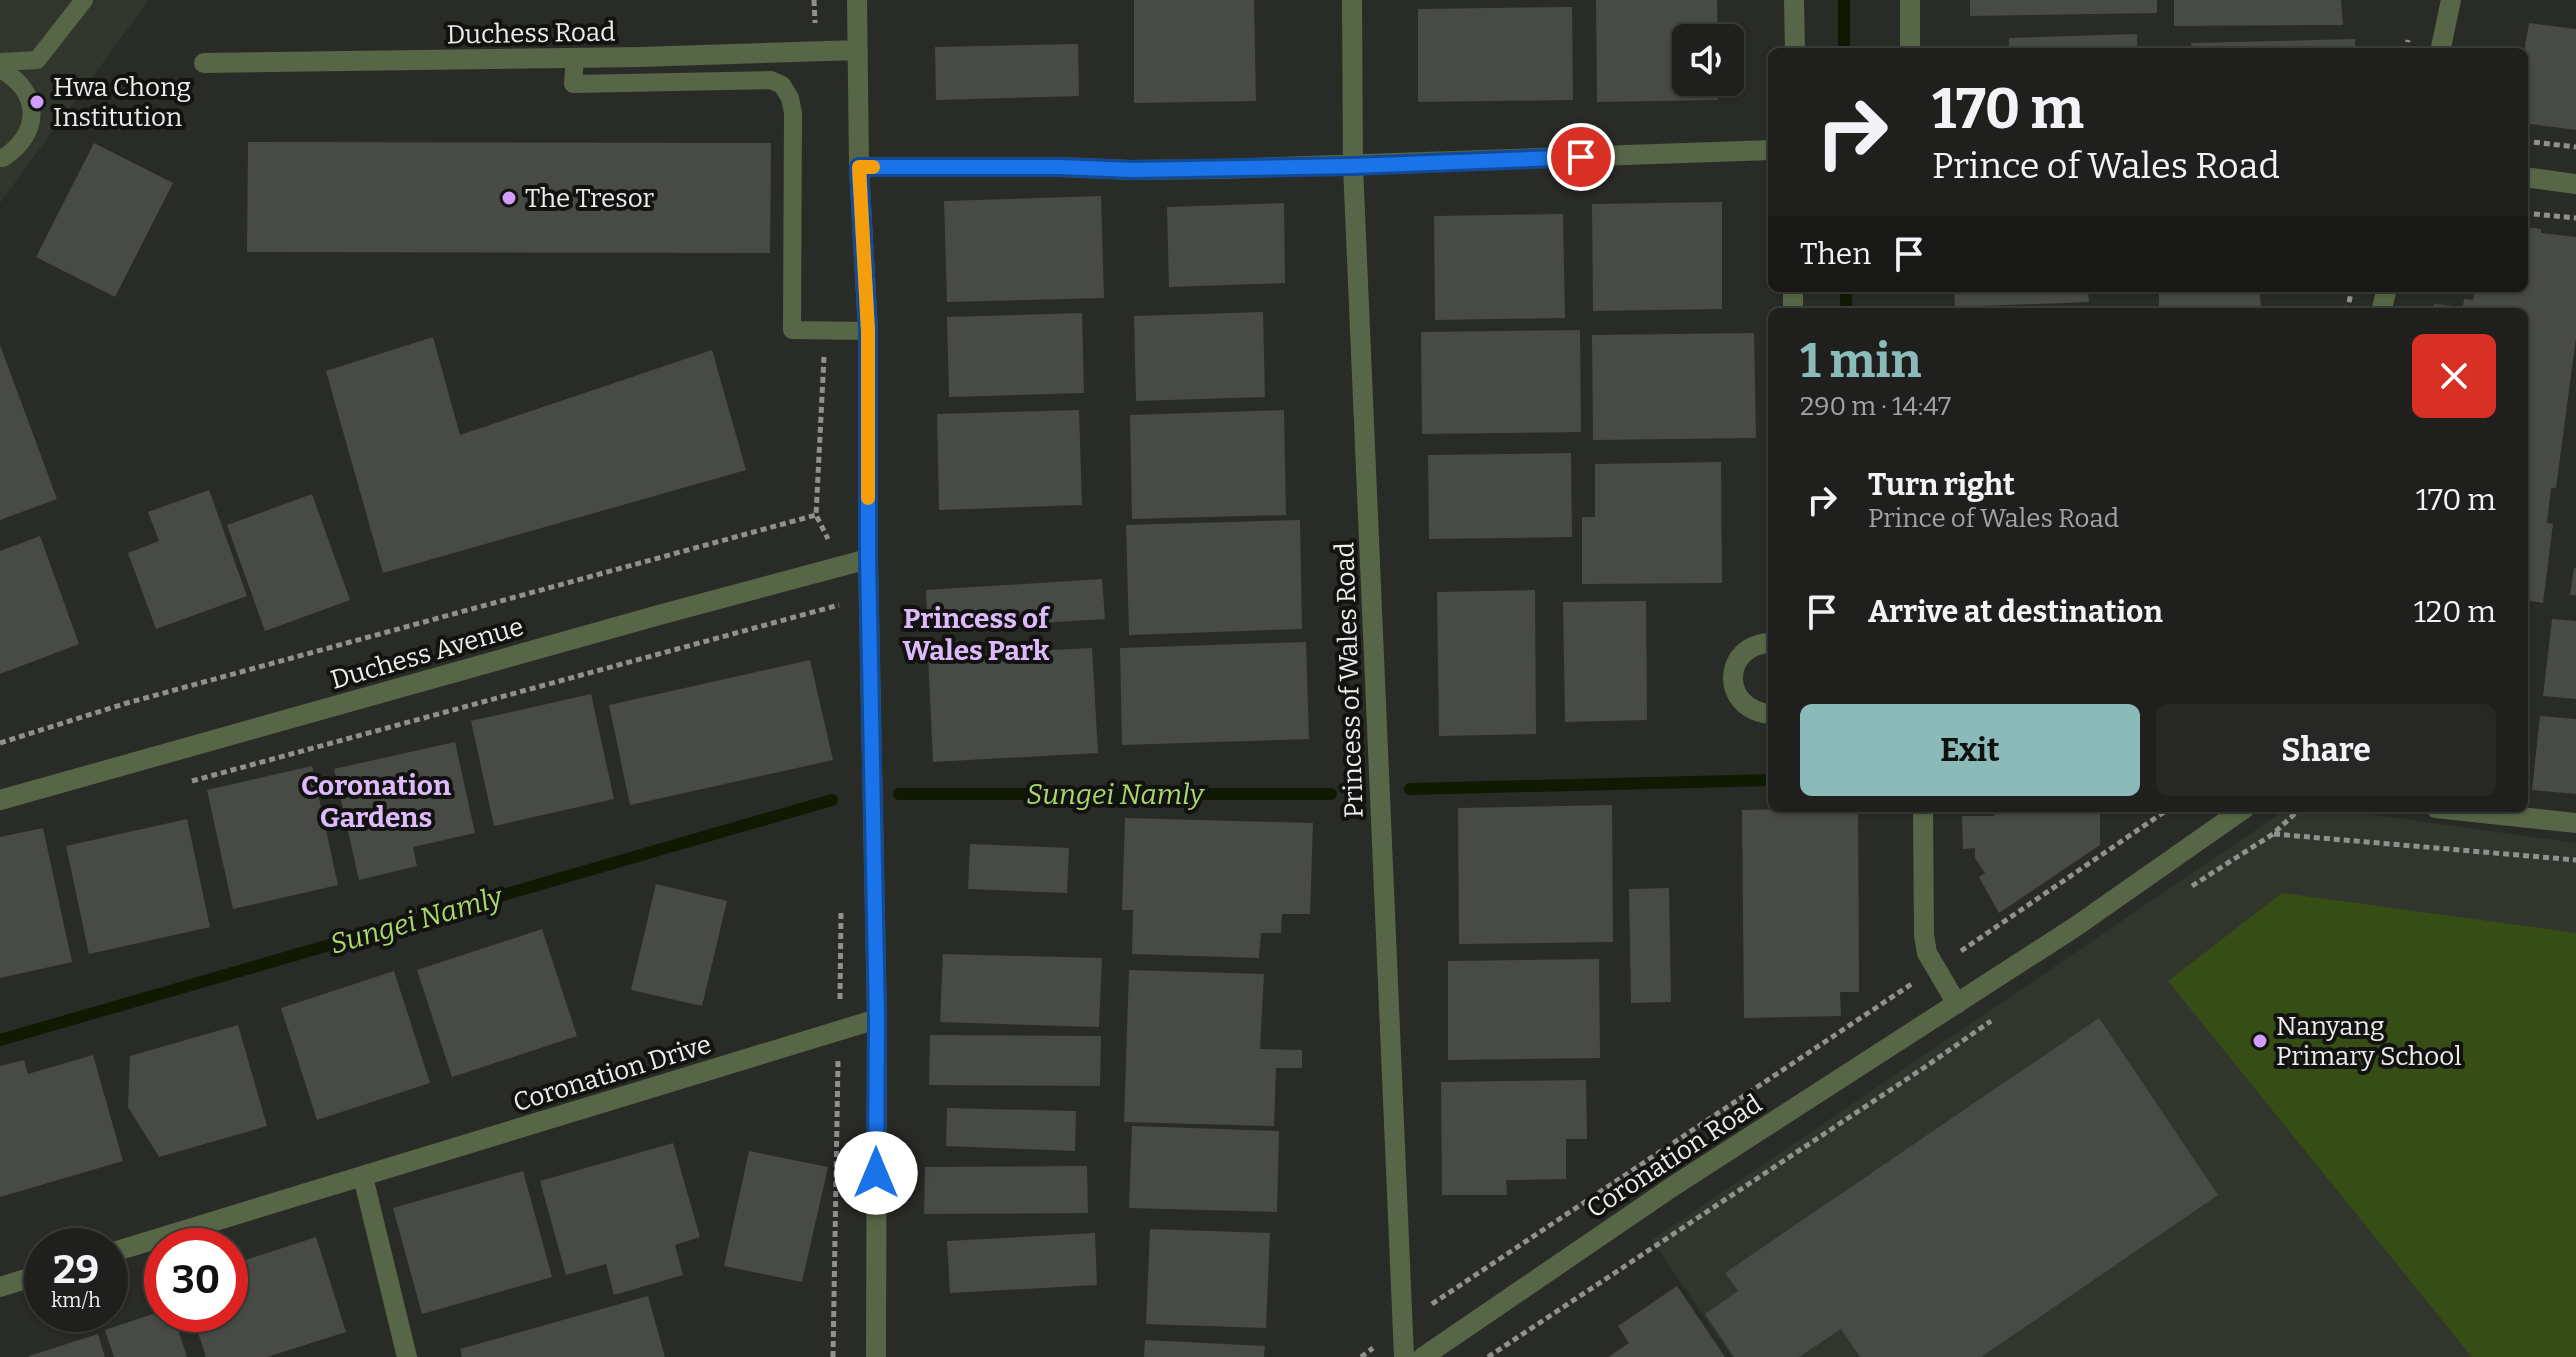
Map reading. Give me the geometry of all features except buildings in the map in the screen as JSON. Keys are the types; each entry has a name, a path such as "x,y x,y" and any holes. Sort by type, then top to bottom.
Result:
{"street":[{"path":"857,0 859,167 868,331 868,559 877,1019 876,1357"},
{"name":"Princess of Wales Road","path":"1352,0 1353,166 1404,1357"},
{"path":"1794,0 1795,48"},
{"path":"1910,0 1910,48"},
{"path":"2441,48 2451,0"},
{"name":"Duchess Road","path":"204,63 858,50"},
{"path":"859,167 1132,170 1353,166 1768,150"},
{"path":"2528,178 2576,184"},
{"name":"Duchess Avenue","path":"0,800 868,559"},
{"path":"1768,643 1749,648 1741,655 1732,679 1742,703 1752,711 1768,713"},
{"path":"1923,812 1924,935 1927,953 1957,1004"},
{"name":"Coronation Road","path":"1423,1357 1672,1187 2075,927 2239,812"},
{"path":"2473,812 2576,823"},
{"name":"Coronation Drive","path":"128,1248 877,1019"},
{"path":"363,1177 407,1357"},
{"path":"0,1287 24,1280"}],"lane":[{"path":"0,62 37,60 84,0"},
{"path":"575,58 573,84 771,80 782,85 790,98 794,131 792,330 868,331"},
{"path":"0,69 17,79 31,106 31,122 26,137 16,150 3,158"}],"path":[{"path":"814,0 816,51"},
{"path":"2528,141 2576,147"},
{"path":"2528,213 2576,218"},
{"path":"185,783 848,603 843,566 816,515 825,331"},
{"path":"0,743 127,703 816,515"},
{"path":"1361,1357 1402,1325 2164,812"},
{"path":"2182,892 2273,834 2297,812"},
{"path":"2273,834 2576,860"},
{"path":"833,1357 842,904"},
{"path":"1488,1357 2002,1013"}],"shaded area":[{"name":"Hwa Chong Institution","path":"0,0 149,0 0,203"},
{"name":"Nanyang Primary School","path":"2282,812 2353,812 2576,843 2576,1357 1732,1357 1652,1240"}],"green space":[{"path":"2282,893 2576,933 2576,1357 2472,1357 2168,981"}],"waterway":[{"name":"Sungei Namly","path":"1844,0 1844,48"},
{"name":"Sungei Namly","path":"1846,292 1846,308"},
{"name":"Sungei Namly","path":"1410,789 1768,780"},
{"name":"Sungei Namly","path":"899,794 1331,794"},
{"name":"Sungei Namly","path":"0,1040 832,800"}],"slow traffic":[{"path":"868,498 868,331 859,167 873,167"}],"place":[{"name":"Hwa Chong Institution","path":"37,102"},
{"name":"The Tresor","path":"509,198"},
{"name":"Nanyang Primary School","path":"2260,1041"}],"district":[{"name":"Princess of Wales Park","path":"976,634"},
{"name":"Coronation Gardens","path":"376,801"}],"route":[{"path":"876,1173 877,1019 868,559 868,331 859,167 1132,170 1581,157"}]}
